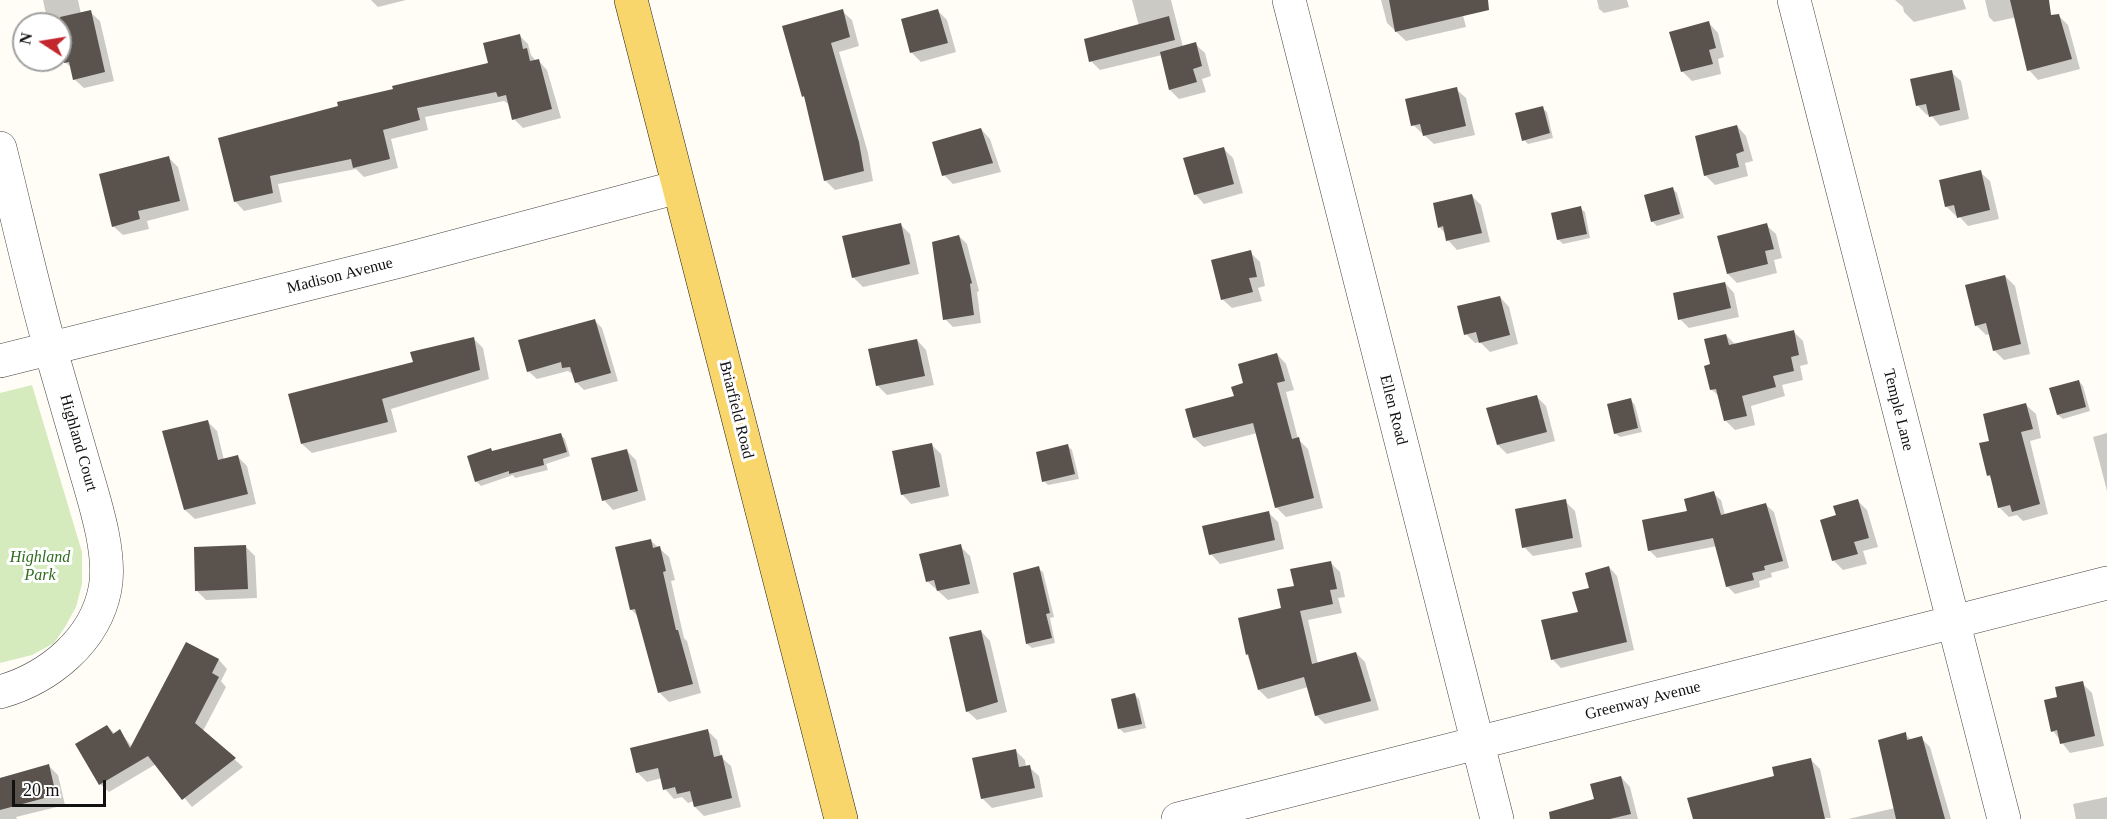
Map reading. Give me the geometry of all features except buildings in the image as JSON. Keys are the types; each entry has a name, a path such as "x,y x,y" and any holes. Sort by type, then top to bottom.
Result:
{"main road":[{"name":"Briarfield Road","path":"631,0 842,819"}],"street":[{"name":"Ellen Road","path":"1289,0 1497,819"},
{"name":"Temple Lane","path":"1794,0 2004,819"},
{"name":"Highland Court","path":"0,148 50,348 96,507 107,564 105,588 99,611 87,633 72,651 46,671 0,692"},
{"name":"Madison Avenue","path":"0,361 400,261 678,187"},
{"name":"Greenway Avenue","path":"1178,819 1953,624 2107,583"}],"green space":[{"name":"Highland Park","path":"32,385 82,552 82,584 76,607 54,643 32,655 0,663 0,393"}]}
